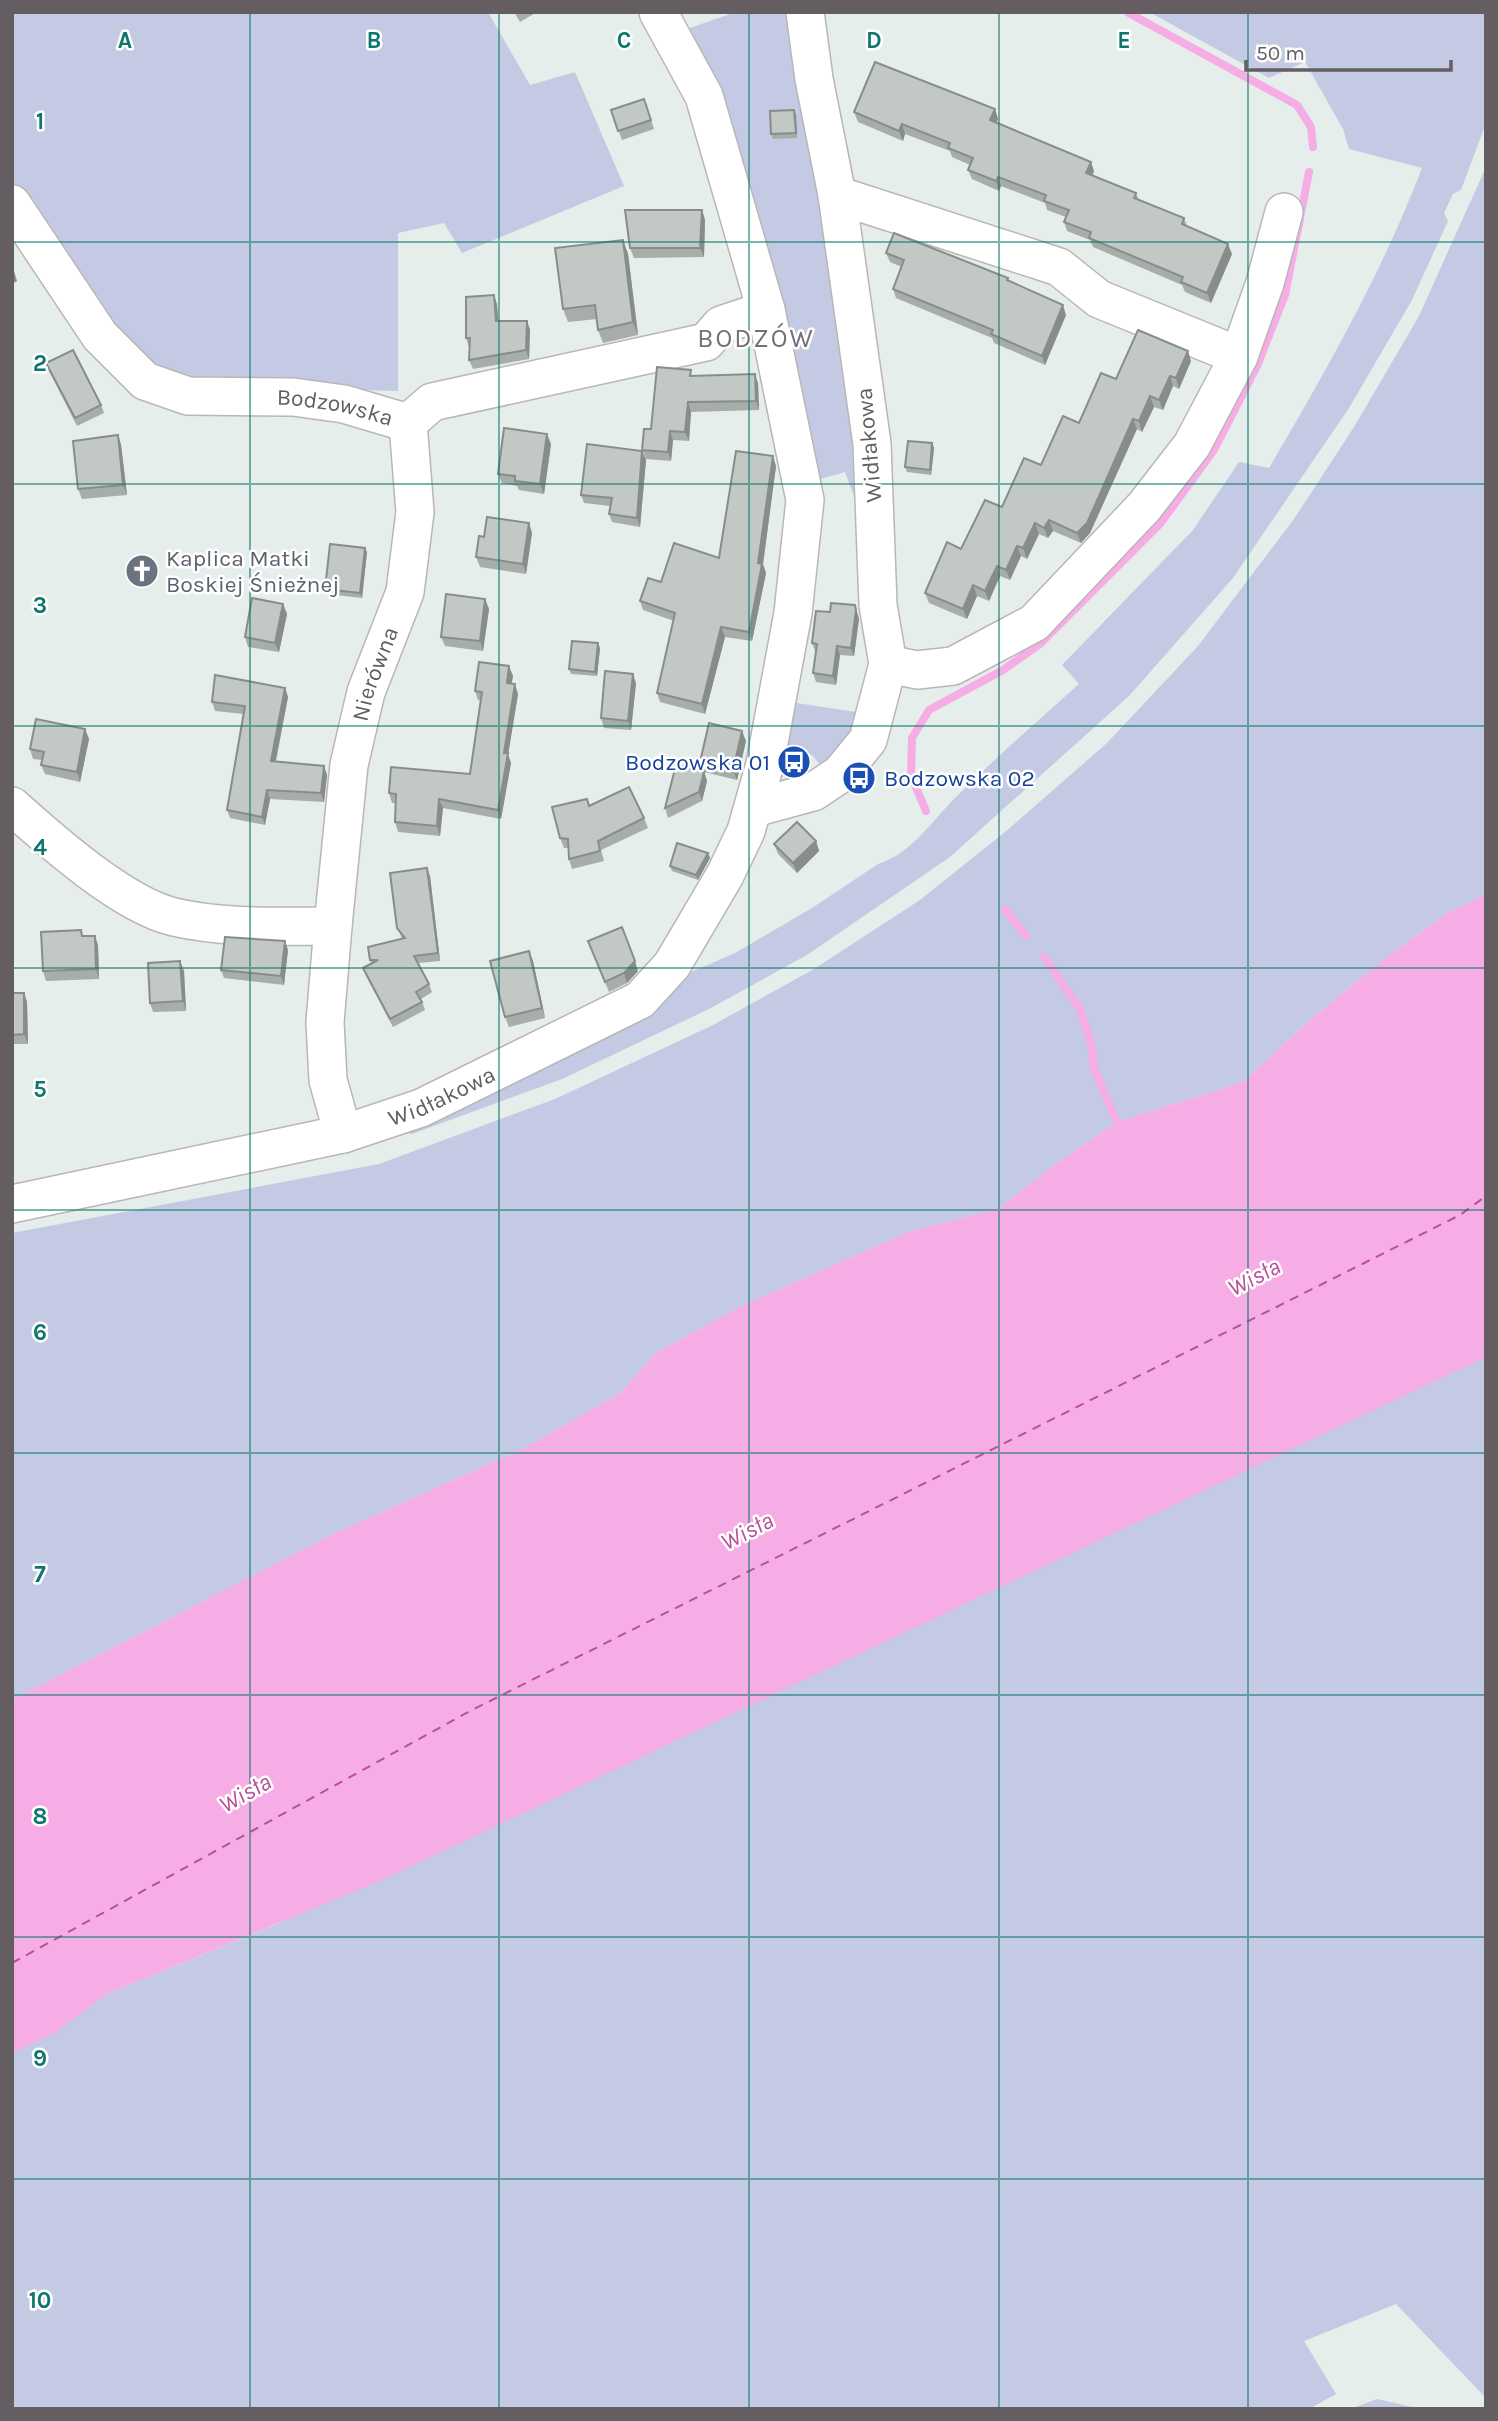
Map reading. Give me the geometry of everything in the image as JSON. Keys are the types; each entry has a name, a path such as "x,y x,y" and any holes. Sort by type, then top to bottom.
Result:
{"street":[{"name":"Widłakowa","path":"12,1204 343,1134 421,1108 640,1000 672,965 737,851 754,808 793,613 804,500 766,310 704,96 658,12"},
{"name":"Widłakowa","path":"754,808 813,792 840,775 868,740 888,664 878,605 872,444 837,195 814,79 806,12"},
{"path":"837,195 1059,267 1099,299 1239,356"},
{"name":"Bodzowska","path":"12,204 100,336 145,381 188,396 293,397 344,404 408,423 432,401 706,342 721,325 766,310"},
{"path":"888,664 917,670 953,666 1034,623 1173,472 1192,445 1239,356 1265,283 1284,212"},
{"name":"Nierówna","path":"343,1134 328,1080 325,1022 333,926 349,765 366,692 405,592 415,512 408,423"},
{"path":"12,806 49,839 114,888 171,917 233,926 333,926"}],"shaded area":[{"path":"12,12 488,12 530,85 575,72 624,186 462,253 444,223 398,233 398,391 211,386 134,360 12,191"},
{"path":"736,12 795,12 870,539 845,472 814,481 678,32"},
{"path":"1149,12 1486,12 1486,123 1461,190 1453,194 1444,213 1448,221 1412,300 1349,408 1233,578 1129,696 950,857 807,955 709,1009 562,1079 412,1134 399,1131 682,976 735,953 911,845 985,769 1079,684 1062,665 1193,530 1239,462 1269,468 1371,283 1422,168 1349,149 1343,129 1305,62 1269,78"},
{"path":"1486,167 1486,894 1446,914 1387,957 1310,1020 1243,1082 1117,1122 1053,1166 1000,1208 908,1232 746,1304 657,1352 620,1393 525,1448 335,1533 12,1700 12,1233 379,1164 555,1099 713,1025 814,969 920,900 1005,832 1107,743 1198,646 1294,519 1354,427 1419,316"},
{"path":"790,702 863,713 856,733 822,767 812,755 782,746"},
{"path":"1486,1342 1486,2398 1396,2304 1304,2341 1336,2394 1309,2409 12,2409 12,2048 73,2019 107,1994 277,1924"},
{"path":"1377,2399 1421,2409 1350,2409"}],"water":[{"name":"Wisła","path":"1486,894 1486,1357 378,1882 107,1994 55,2033 12,2053 12,1700 335,1533 525,1448 620,1393 657,1352 746,1304 908,1232 1000,1208 1053,1166 1117,1122 1243,1082 1310,1020 1387,957 1446,914"}],"building":[{"path":"875,62 995,109 990,120 1091,162 1086,173 1136,193 1134,198 1184,218 1182,224 1228,244 1207,293 1181,282 1183,277 1089,238 1091,232 1064,222 1069,210 1044,201 1046,195 998,177 996,181 968,170 973,158 948,148 950,143 902,124 899,131 854,112"},
{"path":"644,99 651,120 618,131 611,110"},
{"path":"794,110 796,133 771,134 770,111"},
{"path":"625,210 702,210 700,248 630,248"},
{"path":"894,233 1008,278 1007,280 1063,305 1042,356 991,334 993,330 893,289 904,260 886,253"},
{"path":"623,240 633,322 598,330 595,305 563,309 555,248"},
{"path":"494,295 496,321 527,321 526,350 469,360 466,297"},
{"path":"1138,330 1188,351 1176,378 1170,376 1159,400 1150,396 1139,421 1133,419 1087,523 1077,533 1049,520 1044,528 1035,523 1023,548 1017,546 1006,570 997,566 985,591 973,585 963,609 925,593 947,542 961,549 985,500 1002,507 1024,458 1041,465 1063,416 1079,423 1101,373 1116,379"},
{"path":"73,350 101,405 75,418 46,363"},
{"path":"657,367 691,370 690,376 755,374 756,401 688,402 685,432 670,431 668,452 642,450 644,429 651,429"},
{"path":"504,428 547,434 540,484 515,481 515,476 498,474"},
{"path":"118,435 123,485 78,489 73,441"},
{"path":"908,441 932,443 930,470 905,467"},
{"path":"587,444 642,451 637,518 609,514 612,498 581,495"},
{"path":"736,451 773,456 758,563 762,564 749,632 721,627 702,704 657,693 675,613 640,601 648,578 661,582 674,543 719,558"},
{"path":"487,517 529,523 523,564 476,557 479,536 484,537"},
{"path":"330,544 365,548 360,593 325,589"},
{"path":"446,594 485,599 480,641 441,637"},
{"path":"252,598 283,604 275,643 245,637"},
{"path":"831,603 855,605 856,610 851,648 837,646 833,676 813,673 817,644 812,643 816,611 830,612"},
{"path":"572,641 598,643 595,672 569,669"},
{"path":"479,662 509,666 507,683 515,684 504,753 508,753 498,810 439,799 437,826 395,822 396,794 389,793 391,767 470,774 482,692 475,691"},
{"path":"605,671 633,674 628,721 601,718"},
{"path":"215,675 285,688 271,761 324,766 321,793 267,790 262,817 227,810 245,706 212,702"},
{"path":"36,719 85,729 77,772 41,765 44,752 30,749"},
{"path":"709,723 742,731 733,770 700,762"},
{"path":"676,765 704,772 699,792 665,808"},
{"path":"629,787 644,818 598,841 600,851 569,859 568,839 560,838 552,807 587,799 589,806"},
{"path":"797,822 816,841 793,863 774,844"},
{"path":"677,843 708,853 696,875 670,866"},
{"path":"427,868 438,953 414,956 429,984 416,992 422,1002 390,1019 363,968 378,960 370,960 368,947 405,938 397,928 390,873"},
{"path":"622,927 635,961 624,973 605,982 588,941"},
{"path":"81,930 82,936 95,936 96,969 43,971 41,932"},
{"path":"225,937 285,941 281,976 221,970"},
{"path":"529,951 542,1008 505,1017 490,961"},
{"path":"180,961 183,1001 150,1003 148,963"},
{"path":"12,993 24,993 24,1034 12,1035"}],"waterway":[{"path":"1127,12 1297,105 1311,127 1313,147"},
{"path":"926,811 911,776 912,738 929,710 1003,670 1040,644 1160,524 1214,450 1257,366 1285,295 1309,172"},
{"path":"1005,909 1026,936"},
{"path":"1044,957 1080,1009 1091,1043 1094,1069 1117,1122"}],"ferry route":[{"path":"12,1963 470,1711 1460,1215 1486,1196"}],"place":[{"name":"Kaplica Matki Boskiej Śnieżnej","path":"142,571"},
{"name":"Bodzowska 01","path":"794,762"},
{"name":"Bodzowska 02","path":"859,778"}],"district":[{"name":"BODZÓW","path":"756,338"}]}
